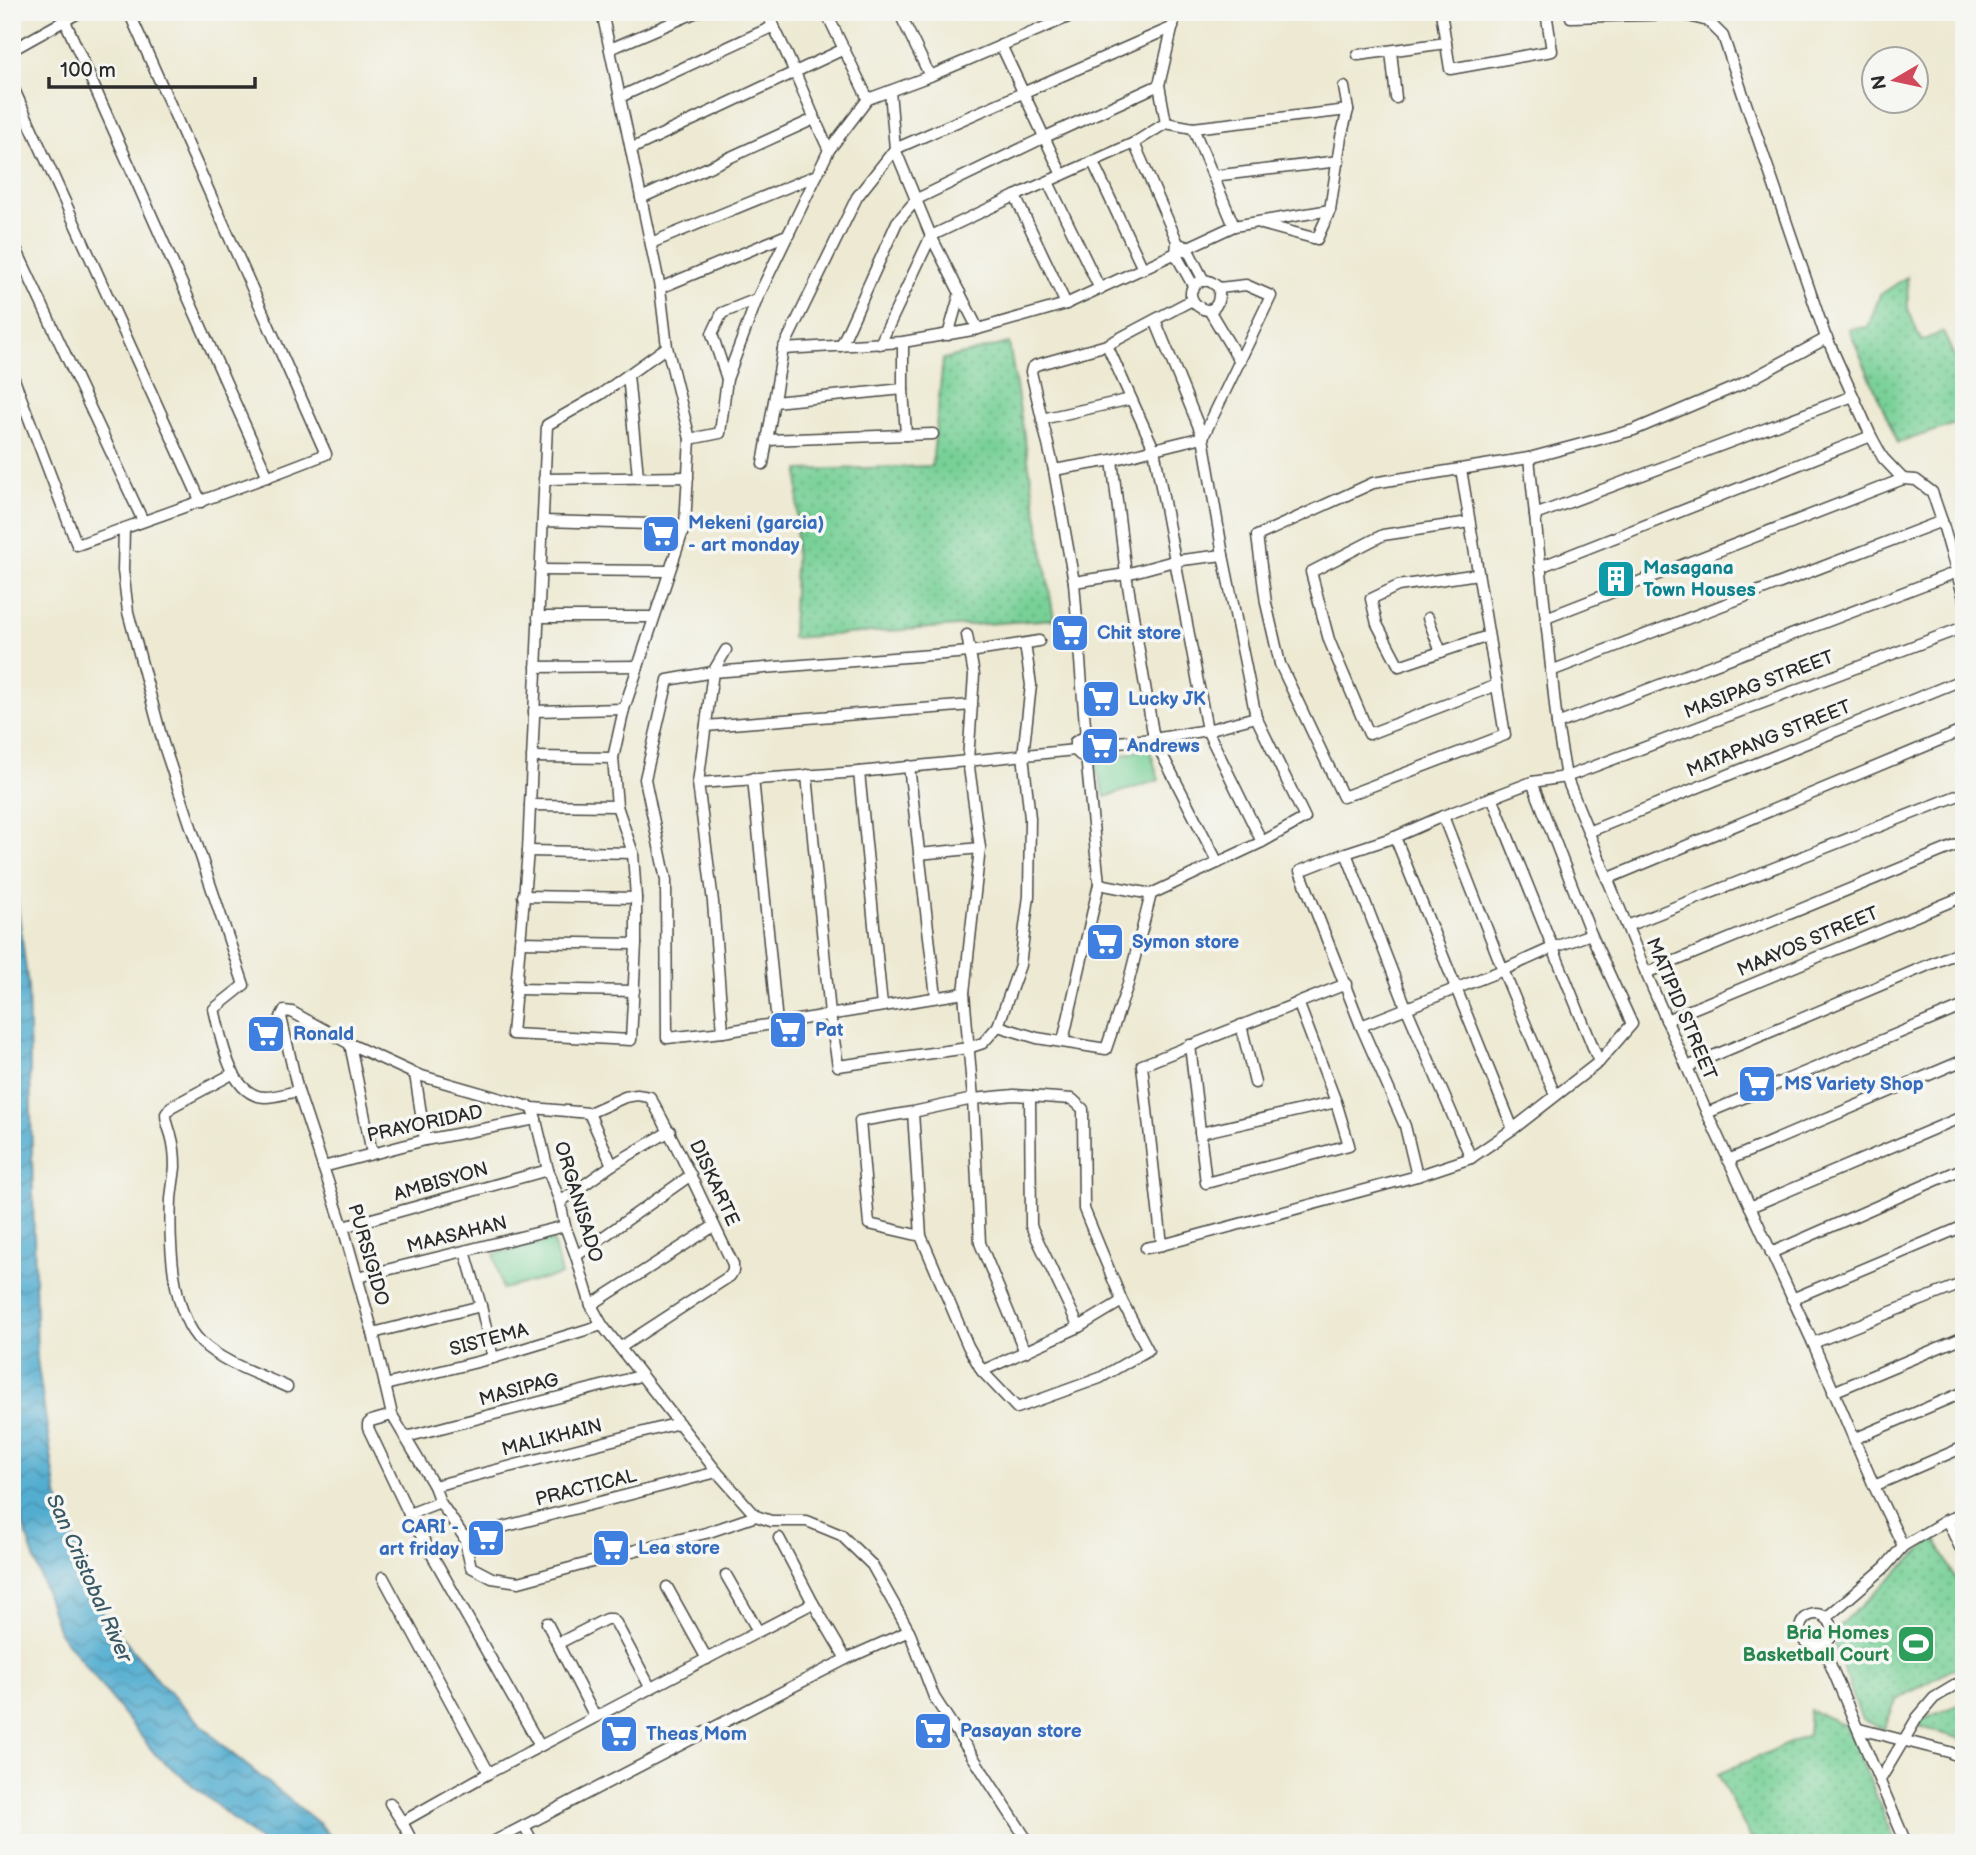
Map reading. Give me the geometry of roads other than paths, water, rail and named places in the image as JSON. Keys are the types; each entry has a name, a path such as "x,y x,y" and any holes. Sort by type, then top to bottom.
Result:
{"street":[{"path":"12,50 80,12"},
{"path":"12,374 77,545 201,502 326,454 129,12"},
{"path":"602,12 660,288 667,347 690,439 685,525 624,709 613,758 617,806 633,853 636,898 631,1040 512,1034 528,851 547,425 601,394 667,347"},
{"path":"610,49 696,12"},
{"path":"766,12 829,150"},
{"path":"826,12 868,99"},
{"path":"899,12 930,76"},
{"path":"1166,123 1159,85 1177,12"},
{"path":"1441,12 1450,69 1552,51 1546,12"},
{"path":"1570,12 1571,17 1681,14 1709,21 1723,36 1825,335"},
{"path":"690,439 720,433 727,379 757,299 829,150 868,99 930,76 1075,13"},
{"path":"65,21 268,477"},
{"path":"620,97 774,26"},
{"path":"763,464 783,349 857,197 895,149 1173,27"},
{"path":"1357,55 1446,43"},
{"path":"1001,46 1062,175"},
{"path":"631,149 844,49"},
{"path":"1391,51 1396,98"},
{"path":"12,85 201,502"},
{"path":"841,346 897,222 916,199 1159,85"},
{"path":"1256,223 1317,239 1330,210 1341,136 1348,110 1344,86"},
{"path":"890,91 895,149 931,236 978,328"},
{"path":"880,344 931,236 1015,195 1134,143 1166,123 1193,128 1348,110"},
{"path":"641,198 814,119"},
{"path":"1193,128 1234,226"},
{"path":"1134,143 1177,241 1176,255 1199,284"},
{"path":"1213,176 1339,161"},
{"path":"1093,162 1143,269"},
{"path":"651,243 817,175"},
{"path":"1048,182 1100,289"},
{"path":"1015,195 1066,304"},
{"path":"783,349 902,342 978,328 1066,304 1234,226 1330,210"},
{"path":"660,288 789,233"},
{"path":"12,240 143,520"},
{"path":"1177,241 1187,248 1199,284"},
{"path":"1210,281 1219,289 1220,300 1209,310 1199,308 1192,300 1191,294 1199,284 1210,281"},
{"path":"1054,470 1112,460 1203,437 1271,296 1246,285 1219,289"},
{"path":"948,335 960,293"},
{"path":"727,379 712,334 722,313 757,299"},
{"path":"1086,756 1090,753 1074,582 1032,368 1107,345 1192,300"},
{"path":"1209,310 1240,362"},
{"path":"1099,884 1151,894 1262,842 1305,818 1256,717 1223,555 1203,437 1155,320"},
{"path":"1461,469 1505,735 1343,797 1280,664 1266,603 1257,536 1373,483 1529,458 1634,430 1742,384 1828,338 1871,436 1883,458 1903,479"},
{"path":"902,342 906,435"},
{"path":"1107,345 1154,449 1207,730 1262,842"},
{"path":"628,375 638,476"},
{"path":"774,402 903,389"},
{"path":"1535,515 1853,396"},
{"path":"1042,419 1131,399"},
{"path":"767,440 933,434"},
{"path":"1540,567 1871,436"},
{"name":"MATIPID STREET","path":"1529,458 1557,724 1566,777 1666,1020 1903,1546"},
{"path":"1112,460 1126,574 1154,739 1218,863"},
{"path":"544,478 688,477"},
{"path":"1546,618 1903,479 1916,480 1932,492 1964,598"},
{"path":"543,521 685,525"},
{"path":"1551,671 1942,521"},
{"path":"1469,522 1383,535 1311,572 1329,640 1368,734 1497,685"},
{"path":"124,528 123,570 128,612 163,743 244,985 214,1009 225,1053 244,1089 264,1097 298,1091"},
{"path":"1074,582 1126,574 1174,561 1223,555"},
{"path":"540,570 668,571"},
{"path":"1557,724 1957,572"},
{"path":"1478,573 1398,586 1371,599 1377,624 1399,666 1488,636"},
{"path":"538,617 654,617"},
{"path":"1428,618 1441,652"},
{"name":"MASIPAG STREET","path":"1346,984 1300,871 1395,837 1532,782 1566,777 1964,627"},
{"path":"967,635 974,675 968,760 980,848 964,993 973,1100 980,1243 1025,1352"},
{"path":"964,993 723,1032 667,1038 666,880 645,779 668,680 713,672 970,652 1039,641"},
{"path":"807,775 830,1014 838,1066 968,1048 983,1043 999,1026 1020,965 1028,896 1030,818 1023,755 1031,685 1025,644"},
{"path":"723,1032 713,902 698,783 713,672 726,650"},
{"path":"536,667 638,666"},
{"name":"MATAPANG STREET","path":"1588,832 1964,679"},
{"path":"706,726 972,705"},
{"path":"534,711 624,709"},
{"path":"1086,756 1075,750 1075,742 1082,737 1089,741 1154,739 1207,730 1256,717"},
{"path":"1608,879 1964,730"},
{"path":"698,783 859,772 1075,750"},
{"path":"1063,1041 1099,884 1086,756"},
{"path":"532,757 613,758"},
{"path":"909,766 936,997"},
{"path":"859,772 882,1006"},
{"path":"753,778 777,1023"},
{"path":"1146,1248 1417,1176 1471,1158 1599,1062 1632,1024 1591,934 1532,782"},
{"path":"1627,926 1964,793"},
{"path":"1492,797 1599,1062"},
{"path":"530,805 617,806"},
{"path":"1443,816 1555,1095"},
{"path":"1395,837 1513,1129"},
{"path":"1646,973 1964,842"},
{"path":"919,854 980,848"},
{"path":"528,851 633,853"},
{"path":"1346,853 1406,1007 1471,1158"},
{"path":"999,1026 1037,1038 1106,1049 1128,984 1151,894"},
{"path":"523,896 636,898"},
{"name":"MAAYOS STREET","path":"1666,1020 1964,896"},
{"path":"1362,1026 1591,934"},
{"path":"520,942 636,944"},
{"path":"1687,1067 1964,950"},
{"path":"1162,1245 1142,1065 1346,984 1405,1126 1417,1176"},
{"path":"516,989 634,990"},
{"path":"1190,1045 1206,1182 1349,1145 1336,1102 1298,1002"},
{"path":"1707,1113 1964,1006"},
{"name":"PURSIGIDO","path":"350,1044 292,1012 284,1011 282,1017 298,1091 358,1277 393,1415 440,1502 464,1537 471,1567 492,1578 519,1582 706,1534 757,1516"},
{"path":"1241,1025 1255,1083"},
{"path":"350,1044 415,1074 535,1114"},
{"path":"350,1044 372,1153"},
{"path":"1728,1160 1964,1060"},
{"path":"234,1073 171,1107 166,1114 175,1157 171,1200 175,1279 185,1315 200,1341 230,1361 287,1387"},
{"path":"415,1074 425,1140"},
{"path":"913,1112 921,1236 968,1346 982,1371 1017,1408 1100,1378 1148,1350 1122,1301 1084,1209 1083,1109 1072,1098 1014,1095 973,1100 860,1121 869,1224 921,1236"},
{"name":"DISKARTE","path":"535,1114 589,1113 625,1097 650,1097 670,1131 733,1264 730,1276 621,1347"},
{"path":"1030,1097 1031,1226 1079,1327"},
{"path":"1200,1133 1336,1102"},
{"path":"589,1113 612,1165"},
{"name":"PRAYORIDAD","path":"323,1167 535,1114"},
{"name":"ORGANISADO","path":"535,1114 565,1226 591,1305 601,1325 717,1472 757,1516"},
{"path":"1750,1206 1964,1116"},
{"path":"560,1202 612,1165 670,1131"},
{"path":"1771,1253 1964,1168"},
{"name":"AMBISYON","path":"343,1227 548,1170"},
{"path":"576,1256 691,1175"},
{"name":"MAASAHAN","path":"358,1277 565,1226"},
{"path":"591,1305 714,1226"},
{"path":"1792,1299 1964,1226"},
{"path":"465,1251 493,1358"},
{"path":"1813,1343 1964,1283"},
{"path":"982,1371 1079,1327 1122,1301"},
{"path":"373,1333 481,1306"},
{"name":"SISTEMA","path":"385,1385 493,1358 601,1325"},
{"path":"1833,1392 1964,1337"},
{"name":"MASIPAG","path":"407,1437 640,1376"},
{"path":"1854,1439 1964,1392"},
{"path":"393,1415 370,1421 368,1428 410,1514 540,1746"},
{"name":"MALIKHAIN","path":"433,1486 680,1423"},
{"path":"1874,1486 1964,1447"},
{"name":"PRACTICAL","path":"464,1537 717,1472"},
{"path":"410,1514 440,1502"},
{"path":"1826,1618 1885,1567 1903,1546 1947,1520 1964,1514"},
{"path":"757,1516 771,1521 807,1521 841,1535 872,1565 909,1631 934,1697 1029,1843"},
{"path":"1947,1520 1964,1556"},
{"path":"779,1538 813,1604 846,1659"},
{"path":"726,1575 758,1631"},
{"path":"383,1577 489,1773"},
{"path":"667,1587 707,1659"},
{"path":"402,1822 489,1773 813,1604"},
{"path":"1811,1615 1822,1615 1826,1618 1832,1627 1830,1638 1822,1645 1812,1646 1801,1636 1803,1621 1811,1615"},
{"path":"557,1644 612,1619 651,1689"},
{"path":"547,1623 595,1717"},
{"path":"492,1843 846,1659 909,1631"},
{"path":"1822,1645 1906,1843"},
{"path":"1880,1780 1917,1718 1934,1699 1964,1680"},
{"path":"1859,1729 1949,1752 1964,1759"},
{"path":"390,1803 413,1843"},
{"path":"524,1826 533,1843"}],"water":[{"path":"12,861 28,986 37,1360 57,1495 103,1615 162,1685 225,1748 321,1825 336,1843 262,1843 155,1754 59,1632 12,1492"}],"place":[{"name":"Mekeni (garcia) - art monday","path":"661,534"},
{"name":"Masagana Town Houses","path":"1616,579"},
{"name":"Chit store","path":"1070,633"},
{"name":"Lucky JK","path":"1101,699"},
{"name":"Andrews","path":"1100,746"},
{"name":"Symon store","path":"1105,942"},
{"name":"Pat","path":"788,1030"},
{"name":"Ronald","path":"266,1034"},
{"name":"MS Variety Shop","path":"1757,1084"},
{"name":"CARI - art friday","path":"486,1538"},
{"name":"Lea store","path":"611,1548"},
{"name":"Bria Homes Basketball Court","path":"1916,1644"},
{"name":"Pasayan store","path":"933,1731"},
{"name":"Theas Mom","path":"619,1734"}],"water label":[{"name":"San Cristobal River","path":"89,1578"}]}
